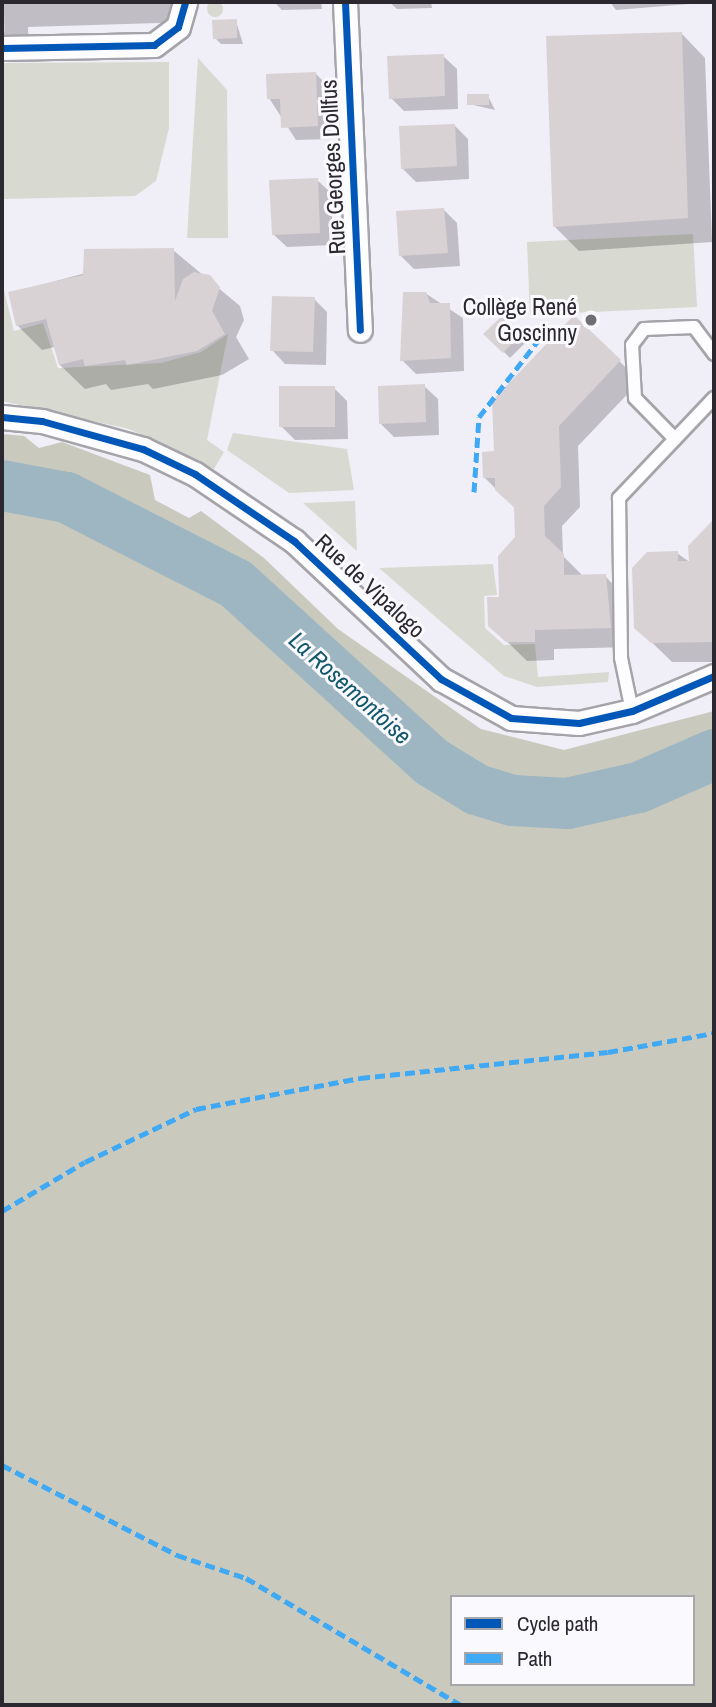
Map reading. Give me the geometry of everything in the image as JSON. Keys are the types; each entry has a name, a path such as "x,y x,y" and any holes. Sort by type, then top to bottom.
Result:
{"street":[{"path":"2,48 154,45 178,27 185,2"},
{"name":"Rue Georges Dollfus","path":"345,2 360,330"},
{"name":"Rue de Vipalogo","path":"2,417 42,421 143,449 195,474 294,541 441,679 490,709 556,725 632,711 714,676"}],"lane":[{"path":"675,439 635,398 632,345 644,329 694,327 714,354"},
{"path":"632,711 621,658 618,498 714,398"}],"shaded area":[{"path":"212,1 218,1 223,9 221,15 212,17 207,12 207,6"},
{"path":"198,58 227,90 228,238 187,238"},
{"path":"169,62 169,128 156,181 135,196 2,199 2,63"},
{"path":"693,234 697,307 530,315 527,242"},
{"path":"2,282 14,331 43,323 58,368 161,363 201,352 228,334 207,440 224,452 214,469 129,429 2,401"},
{"path":"233,433 347,449 354,490 289,493 227,450"},
{"path":"2,434 24,436 39,448 62,442 150,475 155,500 189,518 201,511 264,558 338,629 481,729 564,750 714,711 714,1705 2,1705"},
{"path":"355,501 357,551 303,503"},
{"path":"493,564 497,595 484,596 485,628 504,645 535,644 538,677 609,672 608,682 537,687 504,676 379,568"}],"building":[{"path":"4,8 5,32 2,32"},
{"path":"237,19 237,38 213,39 212,20"},
{"path":"682,32 688,218 553,227 546,36"},
{"path":"444,54 445,96 389,99 387,56"},
{"path":"316,72 318,126 281,128 280,99 267,99 266,74"},
{"path":"467,94 489,94 489,105 467,105"},
{"path":"455,124 457,166 401,169 399,126"},
{"path":"318,178 320,233 272,235 269,180"},
{"path":"444,208 448,253 399,256 396,211"},
{"path":"174,248 175,301 183,279 194,272 210,275 220,287 212,311 225,334 197,351 127,365 125,360 85,366 83,359 59,365 46,319 16,326 8,292 83,275 84,249"},
{"path":"403,292 426,292 430,303 450,303 451,358 400,361"},
{"path":"272,296 315,297 313,352 270,351"},
{"path":"574,315 621,360 559,426 561,487 544,506 545,536 564,554 564,575 606,574 611,628 535,630 535,642 506,642 488,626 487,597 499,597 498,556 515,537 514,507 495,490 495,478 483,478 482,452 494,451 492,401"},
{"path":"502,316 521,334 503,353 483,334"},
{"path":"425,384 426,422 379,424 378,386"},
{"path":"279,386 335,386 335,427 279,427"},
{"path":"714,519 714,642 651,643 634,628 632,568 647,552 678,551 678,561 689,561 688,546"}],"waterway":[{"name":"La Rosemontoise","path":"2,485 66,497 235,583 432,762 476,789 512,800 567,803 638,787 714,754"}],"marked path":[{"path":"474,492 479,417 551,324"},
{"path":"2,1211 85,1162 196,1109 360,1078 608,1052 714,1033"},
{"path":"2,1465 177,1555 246,1578 461,1705"}],"cycle path":[{"path":"2,48 154,45 178,27 185,2"},
{"path":"345,2 360,330"},
{"path":"2,417 42,421 143,449 195,474 294,541 441,679 511,718 579,723 632,711 714,676"}],"place":[{"name":"Collège René Goscinny","path":"591,320"}]}
